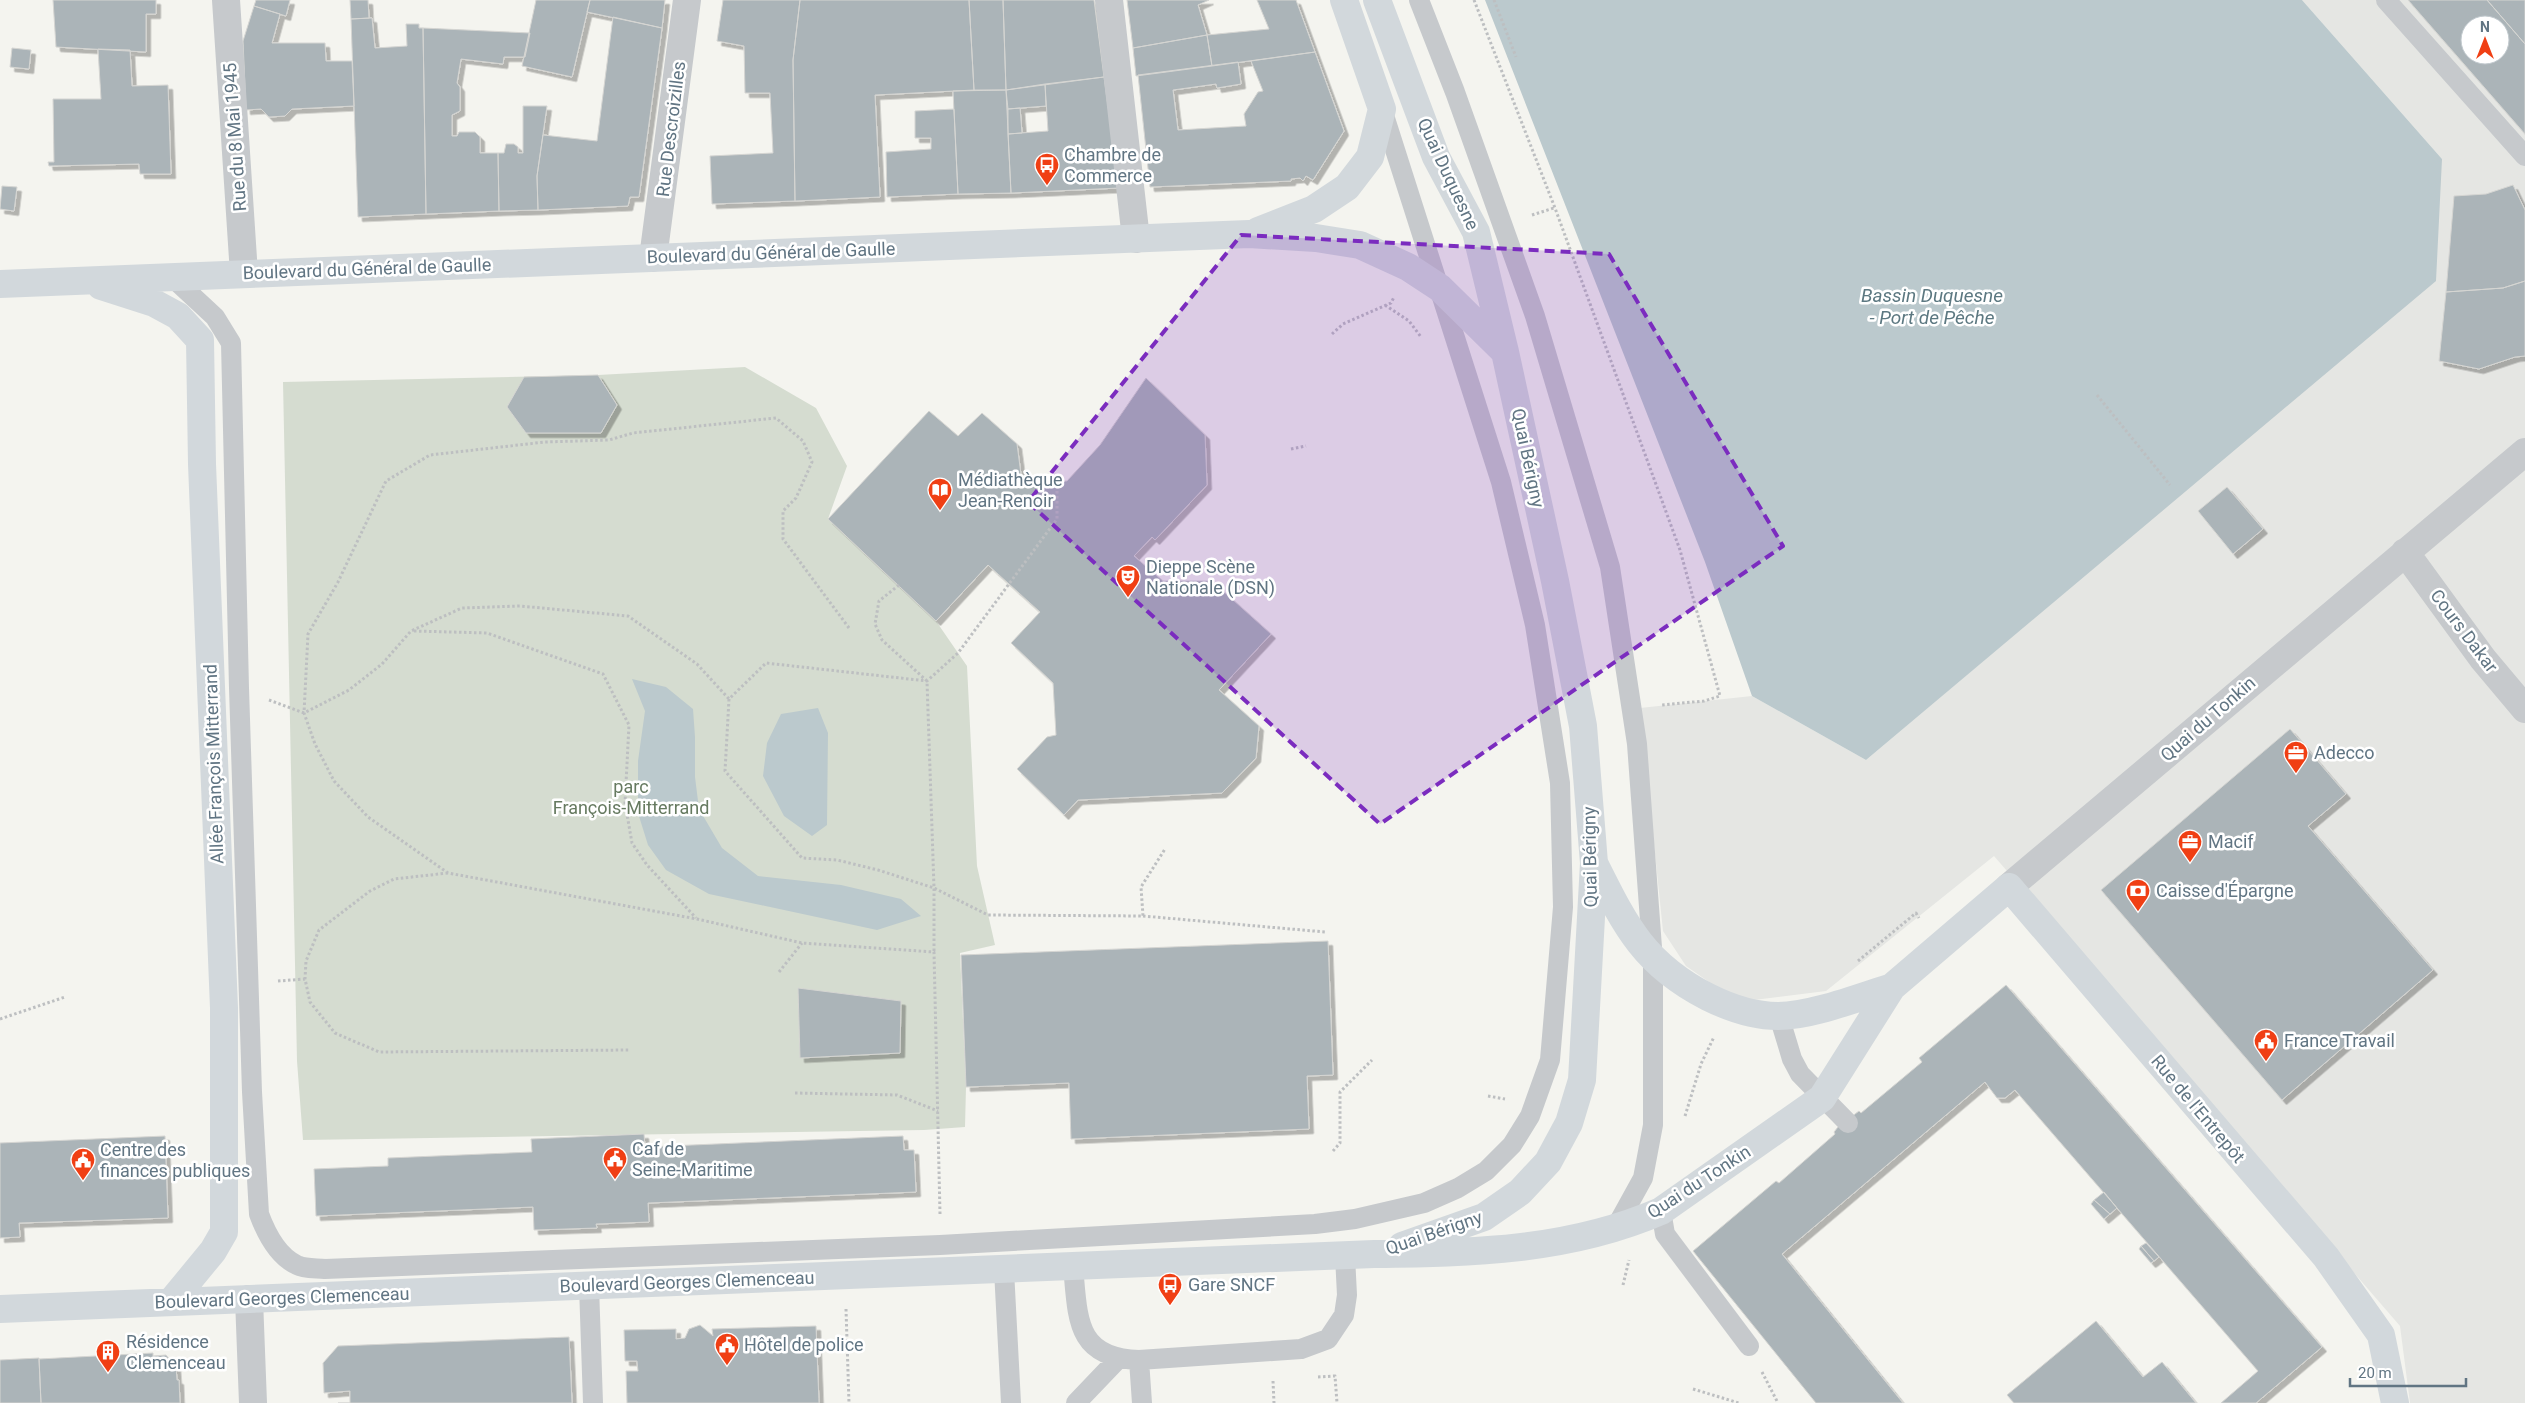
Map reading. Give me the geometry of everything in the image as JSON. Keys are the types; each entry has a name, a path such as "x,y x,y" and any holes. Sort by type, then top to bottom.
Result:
{"main road":[{"path":"1249,234 1314,209 1347,187 1370,157 1382,110 1344,0"},
{"name":"Quai Duquesne","path":"1377,0 1436,157 1476,232 1505,352"},
{"name":"Boulevard du Général de Gaulle","path":"0,284 1249,234 1316,238 1360,245 1408,267 1440,288 1505,352"},
{"name":"Allée François Mitterrand","path":"84,281 154,303 178,316 200,340 201,454 224,1008 224,1232 213,1251 171,1302"},
{"name":"Quai Bérigny","path":"1374,1254 1484,1218 1520,1192 1548,1162 1570,1123 1582,1080 1594,863 1583,726 1555,581 1505,352"},
{"name":"Quai du Tonkin","path":"1594,863 1623,920 1653,961 1682,984 1729,1008 1778,1016 1826,1008 1892,987"},
{"name":"Quai du Tonkin","path":"1374,1254 1474,1253 1547,1244 1616,1227 1661,1211 1822,1098 1892,987 2009,887"},
{"name":"Rue de l'Entrepôt","path":"2009,887 2326,1257 2381,1335 2395,1403"},
{"name":"Boulevard Georges Clemenceau","path":"0,1309 1374,1254"}],"street":[{"name":"Rue du 8 Mai 1945","path":"226,0 244,274"},
{"name":"Rue Descroizilles","path":"652,258 687,0"},
{"path":"1109,0 1136,239"},
{"name":"Quai du Tonkin","path":"2009,887 2404,552 2525,452"},
{"name":"Cours Dakar","path":"2404,552 2484,659 2525,709"},
{"path":"249,1299 254,1403"}],"lane":[{"path":"1419,0 1459,102 1534,316 1610,567 1637,744 1653,961 1653,1125 1644,1178 1616,1227"},
{"path":"2386,0 2525,156"},
{"path":"173,278 215,317 231,343 239,688 252,1092 259,1214 266,1232 284,1256 297,1266 325,1269 940,1244 1290,1226 1355,1219 1424,1203 1458,1188 1486,1171 1512,1145 1530,1116 1550,1060 1563,907 1560,783 1535,624 1503,491 1382,110"},
{"path":"1778,1016 1796,1066 1822,1098 1848,1123"},
{"path":"1661,1211 1665,1234 1750,1346"},
{"path":"1073,1266 1082,1328 1100,1351 1118,1359 1139,1360 1301,1350 1328,1339 1344,1315 1347,1295 1346,1256"},
{"path":"1004,1270 1011,1403"},
{"path":"589,1286 593,1403"},
{"path":"1076,1403 1118,1359"},
{"path":"1139,1360 1142,1403"}],"path":[{"path":"1474,0 1554,208 1680,550 1720,696 1704,700 1654,706"},
{"path":"1494,0 1516,57"},
{"path":"1385,305 1409,321 1425,342"},
{"path":"2097,395 2170,485"},
{"path":"448,873 368,817 334,781 315,744 304,713 308,634 338,582 386,481 430,455 545,442 609,440 634,433 776,418 804,441 812,462 796,498 783,511 783,539 849,628"},
{"path":"1291,449 1306,446"},
{"path":"1057,481 1057,519 958,653 927,681 766,663 729,699 725,771 802,858 837,860 934,888 988,915 1143,916 1325,932"},
{"path":"899,585 879,601 875,624 882,640 927,681 934,888 940,1244"},
{"path":"239,688 304,713 349,690 382,664 411,631 462,608 520,606 628,616 697,664 729,699"},
{"path":"411,631 487,633 603,674 629,725 625,803 632,843 647,865 697,919"},
{"path":"1143,916 1141,886 1166,849"},
{"path":"630,1050 380,1052 335,1033 310,1002 305,979 306,961 319,930 370,891 394,880 448,873 697,919 802,943 934,952"},
{"path":"1854,964 1916,913 1939,947"},
{"path":"779,972 802,943"},
{"path":"0,1019 65,997"},
{"path":"1333,1150 1340,1143 1340,1092 1372,1060"},
{"path":"795,1093 897,1094 938,1111"},
{"path":"1488,1096 1514,1100"},
{"path":"844,1275 849,1403"},
{"path":"1308,1378 1335,1376 1337,1403"},
{"path":"1274,1403 1273,1380 1282,1379"},
{"path":"1693,1389 1740,1403"}],"highlighted area":[{"path":"1241,235 1609,254 1783,546 1380,824 1028,502"}],"shaded area":[{"path":"2302,0 2525,0 2525,1403 2410,1403 2400,1326 1994,856 1826,991 1738,1002 1686,966 1663,931 1640,708 1752,696 1866,760 2180,495 2442,159"}],"green space":[{"name":"parc François-Mitterrand","path":"745,367 816,408 847,466 828,519 936,621 967,666 977,866 995,945 960,953 966,1087 965,1127 924,1130 303,1140 297,1061 283,382 598,375"}],"water":[{"name":"Bassin Duquesne - Port de Pêche","path":"1485,0 2302,0 2442,159 2436,281 1866,760 1752,696 1705,562"},
{"path":"632,679 666,687 693,709 695,777 699,809 722,848 758,876 841,885 901,899 921,916 877,930 709,894 666,870 648,845 638,813 638,761 645,711"},
{"path":"818,708 828,733 827,825 812,836 784,816 763,776 767,743 781,714"}],"building":[{"path":"53,0 156,0 156,14 146,14 146,52 56,47"},
{"path":"256,0 290,0 286,16 254,6"},
{"path":"350,0 368,0 369,18 351,19"},
{"path":"536,0 590,0 572,77 522,66"},
{"path":"590,0 665,0 662,28 587,12"},
{"path":"723,0 800,0 793,60 795,201 712,204 710,156 773,153 770,93 745,93 744,46 717,41"},
{"path":"800,0 969,0 974,90 875,95 880,197 795,201 793,60"},
{"path":"969,0 1003,0 1006,90 974,90"},
{"path":"1003,0 1094,0 1104,77 1006,90"},
{"path":"1127,0 1209,0 1198,5 1207,35 1133,48"},
{"path":"1257,0 1296,0 1315,52 1212,66 1207,35 1269,29"},
{"path":"2408,0 2487,0 2500,15 2460,15 2460,60"},
{"path":"2487,0 2525,0 2525,44 2510,27 2510,15 2500,15"},
{"path":"254,6 280,14 272,43 325,43 326,61 352,61 354,106 292,109 285,116 269,117 261,109 246,110 243,41"},
{"path":"613,17 662,28 639,197 630,197 628,206 538,210 537,176 543,135 597,141"},
{"path":"372,18 375,48 407,46 406,24 419,24 419,28 423,28 426,214 358,217 351,19"},
{"path":"2510,27 2525,44 2525,134 2465,65 2510,65"},
{"path":"423,28 530,33 525,57 504,57 503,64 461,59 457,83 460,87 460,111 452,115 452,136 457,136 459,132 475,132 480,137 480,153 498,153 499,211 426,214"},
{"path":"1207,35 1212,66 1136,76 1133,48"},
{"path":"12,48 31,50 29,69 10,67"},
{"path":"98,49 130,50 132,86 168,85 171,174 140,174 139,164 49,166 48,162 54,162 53,99 101,99"},
{"path":"1315,52 1344,131 1313,180 1306,176 1303,181 1300,178 1291,179 1291,181 1150,187 1138,75 1238,62 1241,84 1217,88 1216,84 1173,90 1178,130 1246,126 1244,114 1258,92 1263,91 1251,61"},
{"path":"1104,77 1119,188 1011,193 1008,134 1048,131 1045,84"},
{"path":"1045,84 1046,106 1008,109 1006,90"},
{"path":"1006,90 1011,193 958,194 953,91"},
{"path":"523,106 547,106 537,176 538,210 499,211 498,153 504,153 506,144 514,144 518,147 518,153 523,153"},
{"path":"1020,108 1022,133 1008,134 1008,109"},
{"path":"954,109 958,194 887,197 886,152 931,149 931,138 915,138 915,111"},
{"path":"2513,185 2525,210 2525,281 2503,288 2446,292 2454,196 2486,194"},
{"path":"2,186 17,187 14,211 0,209"},
{"path":"2525,281 2525,356 2515,357 2479,369 2439,361 2446,292 2503,288"},
{"path":"598,375 617,405 601,433 526,433 507,407 524,377"},
{"name":"Dieppe Scène Nationale (DSN)","path":"1146,378 1205,435 1207,485 1155,540 1152,537 1134,556 1163,581 1212,581 1271,634 1219,690 1259,726 1256,758 1222,793 1078,800 1064,815 1017,769 1047,737 1056,735 1053,683 1011,643 1040,612 988,565 936,621 828,519 929,411 958,436 982,413 1017,444 1022,482 1067,481 1100,445"},
{"path":"2227,487 2263,529 2233,554 2198,511"},
{"path":"2290,729 2346,794 2308,826 2433,970 2282,1100 2101,890"},
{"path":"1328,941 1333,1075 1307,1076 1309,1129 1071,1139 1069,1083 966,1087 961,955"},
{"path":"2006,985 2322,1347 2256,1403 2221,1403 2258,1371 2015,1090 2005,1098 1997,1098 1985,1082 1782,1254 1903,1403 1816,1403 1693,1251 1776,1181 1779,1183 1835,1134 1834,1132 1838,1127 1859,1111 1861,1113 1922,1062 1919,1058"},
{"path":"798,988 901,1001 900,1053 800,1058"},
{"name":"Caf de Seine-Maritime","path":"644,1134 645,1147 903,1136 904,1150 914,1150 916,1192 648,1203 649,1222 596,1224 597,1228 534,1230 533,1207 316,1216 314,1169 388,1166 388,1158 532,1152 531,1139"},
{"name":"Centre des finances publiques","path":"165,1136 168,1218 19,1223 20,1237 0,1238 0,1143"},
{"path":"2104,1192 2117,1208 2110,1214 2094,1200"},
{"path":"2094,1200 2110,1214 2104,1219 2091,1204"},
{"path":"2146,1243 2159,1257 2154,1261 2141,1246"},
{"path":"2141,1246 2154,1261 2151,1263 2139,1249"},
{"path":"2096,1321 2143,1377 2162,1362 2196,1403 2014,1403 2007,1395"},
{"name":"Hôtel de police","path":"700,1325 713,1336 712,1329 816,1326 819,1403 627,1403 626,1371 638,1371 637,1361 625,1361 624,1330 676,1329 676,1339 685,1338 689,1329"},
{"path":"569,1337 572,1403 350,1403 350,1391 324,1393 323,1363 338,1346"},
{"name":"Résidence Clemenceau","path":"153,1353 153,1356 166,1355 176,1367 177,1380 179,1380 180,1403 41,1403 39,1359"},
{"path":"39,1358 41,1403 0,1403 0,1360"}],"place":[{"name":"Chambre de Commerce","path":"1047,186"},
{"name":"Médiathèque Jean-Renoir","path":"940,511"},
{"name":"Dieppe Scène Nationale (DSN)","path":"1128,598"},
{"name":"Adecco","path":"2296,774"},
{"name":"Macif","path":"2190,863"},
{"name":"Caisse d'Épargne","path":"2138,912"},
{"name":"France Travail","path":"2266,1062"},
{"name":"Caf de Seine-Maritime","path":"615,1180"},
{"name":"Centre des finances publiques","path":"83,1181"},
{"name":"Gare SNCF","path":"1170,1306"},
{"name":"Hôtel de police","path":"727,1366"},
{"name":"Résidence Clemenceau","path":"108,1373"}]}
